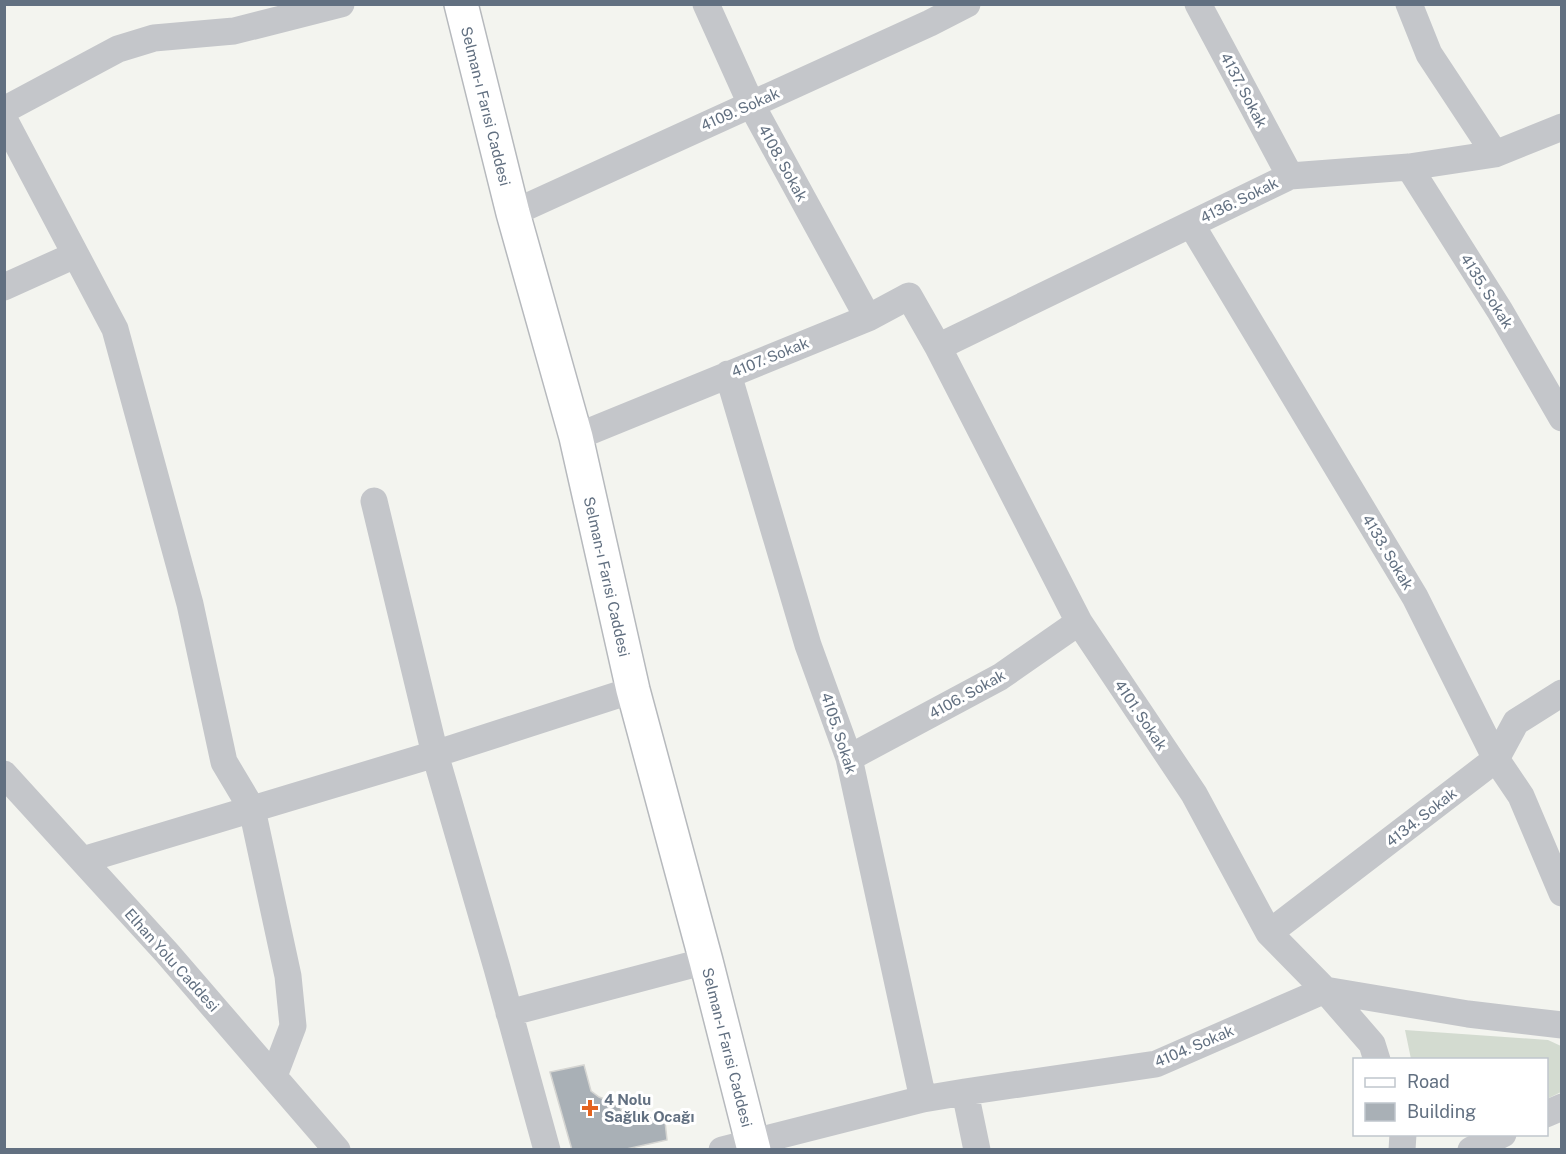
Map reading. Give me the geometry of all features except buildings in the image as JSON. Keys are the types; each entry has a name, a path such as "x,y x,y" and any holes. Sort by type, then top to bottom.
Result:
{"main road":[{"name":"Selman-ı Farısi Caddesi","path":"461,4 513,213 576,436 633,690 706,961 743,1147"}],"street":[{"path":"4,110 118,49 135,43 172,35 234,31 341,4"},
{"name":"4108. Sokak","path":"706,4 750,104 868,318"},
{"name":"4109. Sokak","path":"513,213 967,4"},
{"name":"4137. Sokak","path":"1198,4 1290,176"},
{"path":"1409,4 1429,54 1495,153"},
{"path":"4,119 115,329 190,604 224,762 252,809 288,976 294,1026 274,1076"},
{"name":"4136. Sokak","path":"938,347 1290,176 1409,167 1495,153 1562,127"},
{"name":"4135. Sokak","path":"1409,167 1500,311 1562,418"},
{"name":"4133. Sokak","path":"1191,224 1415,597 1496,759 1521,796 1562,893"},
{"path":"4,287 75,255"},
{"name":"4107. Sokak","path":"576,436 868,318 909,296 938,347"},
{"name":"4101. Sokak","path":"938,347 1079,622 1194,794 1269,933 1325,990 1372,1044 1377,1058"},
{"name":"4105. Sokak","path":"728,374 808,645 849,758 923,1099"},
{"path":"374,501 435,754 547,1149"},
{"name":"4106. Sokak","path":"849,758 1000,677 1079,622"},
{"path":"83,860 435,754 633,690"},
{"name":"4134. Sokak","path":"1269,933 1496,759 1516,722 1562,693"},
{"name":"Elhan Yolu Caddesi","path":"4,774 167,953 337,1149"},
{"path":"509,1014 706,961"},
{"path":"1325,990 1468,1014 1562,1025"},
{"name":"4104. Sokak","path":"743,1147 923,1099 1156,1065 1325,990"},
{"path":"964,1092 977,1149"},
{"path":"1548,1113 1562,1107"},
{"path":"1471,1149 1499,1136"}],"shaded area":[{"path":"1405,1030 1548,1040 1561,1046 1561,1092 1548,1098 1548,1058 1411,1058"}],"place":[{"name":"4 Nolu Sağlık Ocağı","path":"590,1108"}]}
